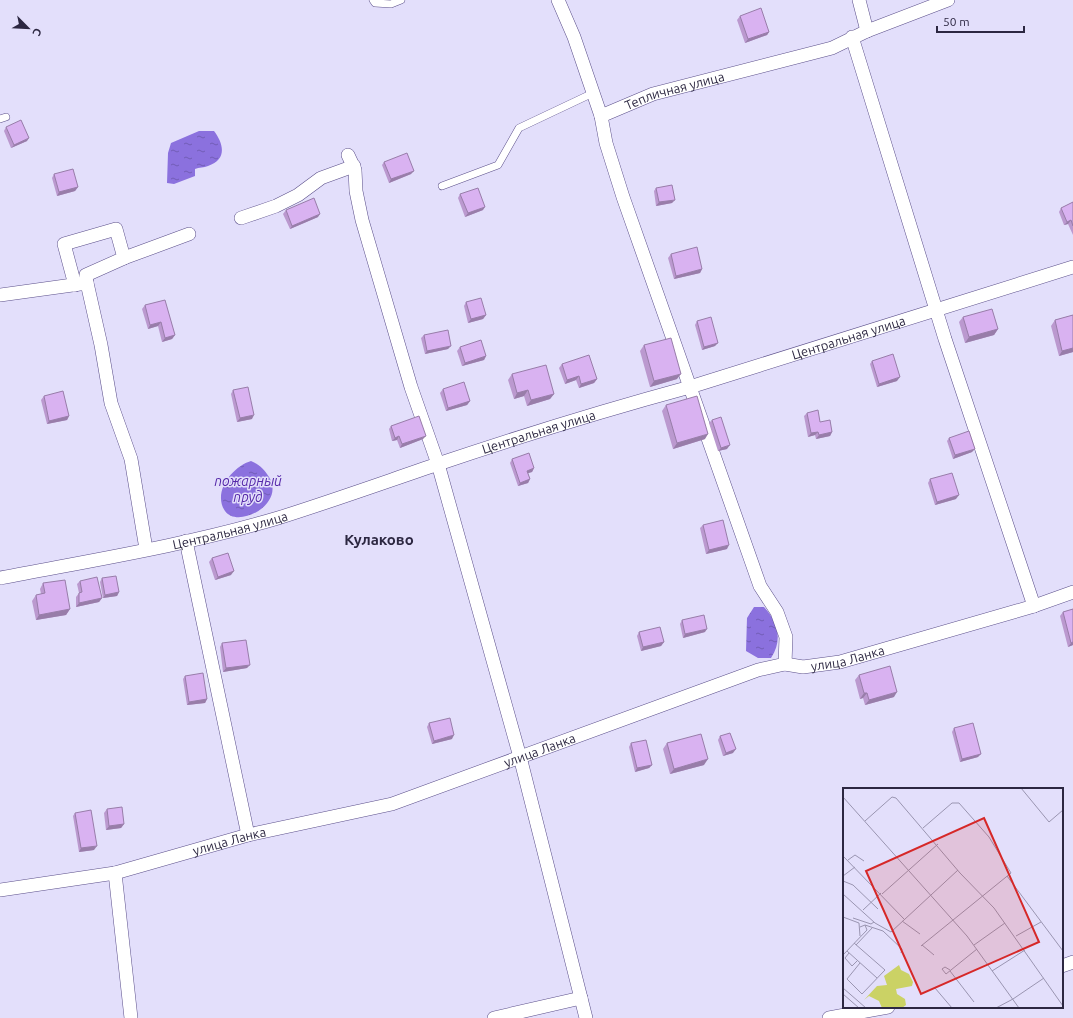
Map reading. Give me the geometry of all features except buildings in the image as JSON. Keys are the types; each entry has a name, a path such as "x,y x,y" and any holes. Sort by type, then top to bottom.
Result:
{"street":[{"path":"558,0 601,116 606,143 623,197 760,586 777,612 784,630 786,637 785,664"},
{"path":"859,0 867,31"},
{"name":"Тепличная улица","path":"601,116 653,94 832,48 852,37 948,0"},
{"path":"852,37 936,310 1034,606"},
{"path":"241,218 276,206 298,195 321,178 351,161 362,220 411,387 438,464 520,757 586,1018"},
{"path":"124,258 116,229 64,244 81,284 101,345 111,403 131,459 146,549"},
{"path":"81,284 86,274 189,234"},
{"name":"Центральная улица","path":"0,578 186,541 277,518 359,492 438,464 627,404 690,387 1073,267"},
{"path":"0,295 81,284"},
{"path":"186,541 248,835"},
{"name":"улица Ланка","path":"0,890 115,873 248,835 392,804 758,670 785,664 803,666 840,662 1034,606 1073,592"},
{"path":"115,873 131,1018"},
{"path":"1063,966 1073,962"},
{"path":"494,1018 581,998"},
{"path":"829,1018 883,1008"}],"lane":[{"path":"373,0 375,3 391,4 401,0"},
{"path":"442,186 498,165 520,128 593,93"}],"water":[{"path":"199,131 214,131 222,146 221,156 214,163 206,167 195,169 195,176 174,184 167,183 168,153 171,143"},
{"name":"пожарный пруд","path":"251,461 262,468 269,477 272,487 271,497 266,505 249,516 231,516 225,511 222,504 221,496 223,488 231,474 244,464"},
{"path":"754,607 764,607 776,625 778,638 777,645 771,658 758,658 746,651 747,618"}],"district":[{"name":"Кулаково","path":"379,539"}]}
